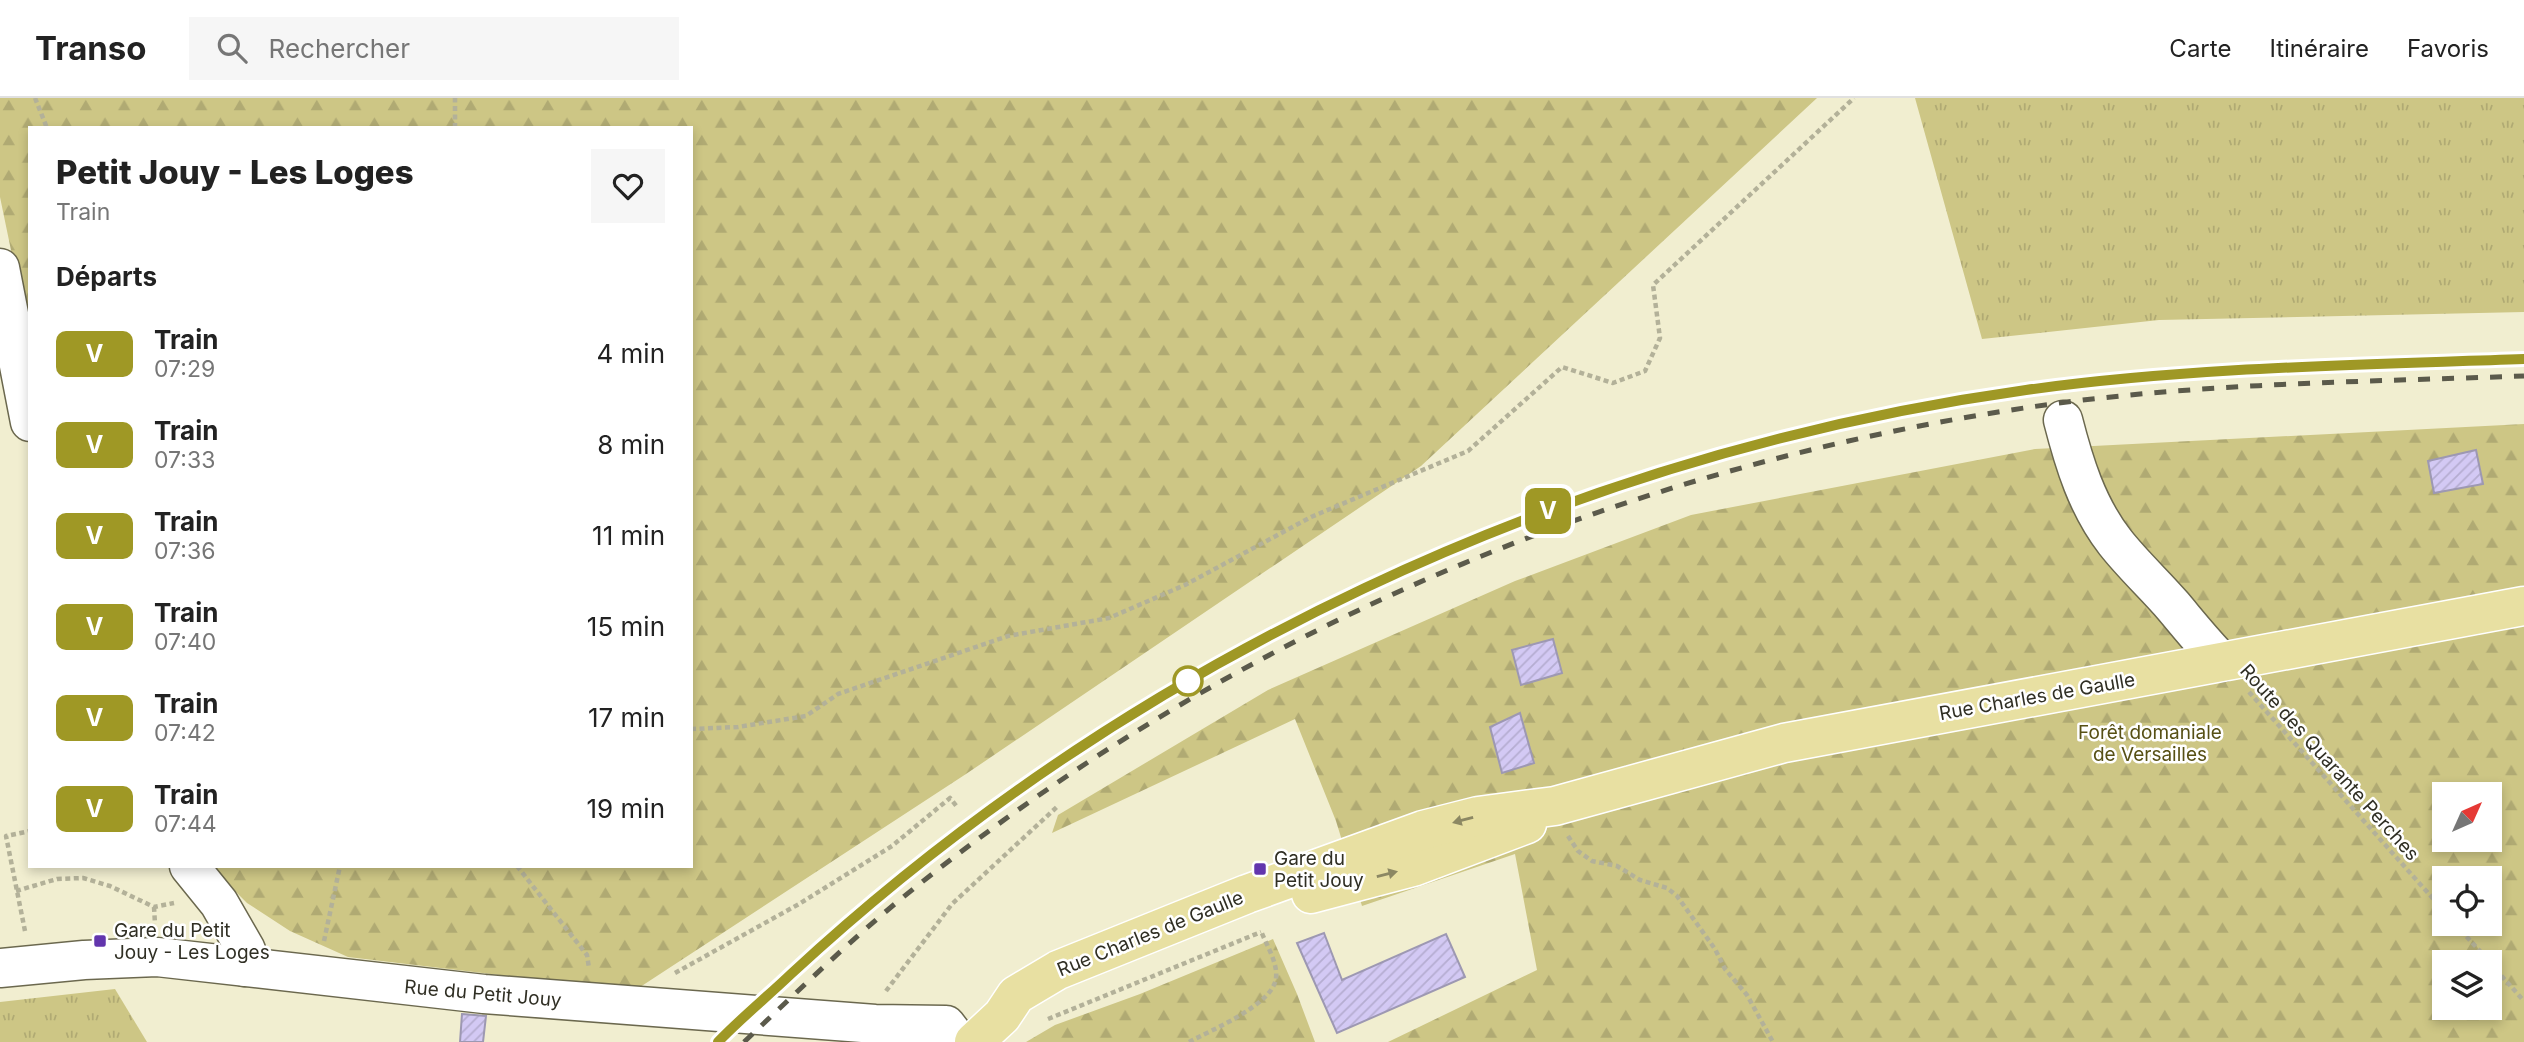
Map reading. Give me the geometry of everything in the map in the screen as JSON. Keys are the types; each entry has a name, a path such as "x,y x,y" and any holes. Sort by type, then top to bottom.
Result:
{"main road":[{"name":"Rue Charles de Gaulle","path":"974,1042 1002,1017 1016,995 1039,980 1247,894 1423,830 1478,816 1555,806 1784,743 2524,606"}],"street":[{"path":"0,268 28,412"},
{"path":"2063,419 2075,467 2091,504 2114,541 2174,607 2202,643 2222,662"},
{"path":"185,884 219,902 246,950 245,967"},
{"name":"Rue du Petit Jouy","path":"0,968 139,957 597,1004 875,1024 946,1025 958,1042"}],"path":[{"path":"35,98 46,126"},
{"path":"454,126 455,98"},
{"path":"693,729 738,727 806,716 838,694 1008,636 1109,618 1185,585 1311,517 1468,451 1562,367 1613,383 1644,371 1660,338 1653,285 1854,98"},
{"name":"Route des Quarante Perches","path":"2222,662 2432,897"},
{"path":"668,977 799,904 892,846 950,798 958,808"},
{"path":"885,993 952,904 1059,805"},
{"path":"1555,806 1567,835 1578,851 1592,861 1617,866 1640,880 1667,888 1677,896 1725,969 1747,995 1773,1042"},
{"path":"27,940 6,836 28,831"},
{"path":"317,976 340,868"},
{"path":"519,868 587,955"},
{"path":"16,891 57,879 83,878 110,886 154,907 185,884"},
{"path":"1045,1020 1261,932 1276,969 1273,987 1260,1002 1189,1042"},
{"path":"2466,936 2478,950"},
{"path":"2502,976 2524,1001"}],"green space":[{"path":"0,98 1817,98 1421,466 966,774 634,991 348,957 290,931 247,903 212,868 693,868 693,126 28,126 28,332 0,197"},
{"path":"1915,98 2524,98 2524,312 2159,320 1982,339"},
{"name":"Forêt domaniale de Versailles","path":"2524,424 2524,1042 1388,1042 1537,970 1515,854 1362,906 1336,821 1295,719 1052,833 1058,815 1268,690 1515,581 1691,515 2035,449"},
{"path":"1273,939 1315,1042 1026,1042 1055,1025 1140,994"},
{"path":"115,989 147,1042 0,1042 0,1002"}],"building":[{"path":"2476,450 2483,484 2434,493 2428,461"},
{"path":"1553,639 1562,673 1521,685 1512,650"},
{"path":"1520,713 1534,763 1502,773 1490,727"},
{"path":"1324,933 1342,980 1446,934 1465,977 1337,1033 1297,943"},
{"path":"462,1014 486,1016 483,1042 460,1042"}],"railway":[{"path":"718,1042 791,974 923,861 1063,759 1210,668 1364,588 1524,520 1688,464 1856,420 2026,390 2212,372 2524,359"},
{"path":"744,1042 896,903 1021,808 1151,722 1287,646 1427,579 1571,522 1719,474 1870,436 2024,408 2211,388 2524,376"}],"train":[{"name":"V","path":"718,1042 886,889 957,834 1096,738 1187,682 1295,622 1404,569 1553,509 1610,488 1808,432 1874,417 2024,390 2114,379 2200,373 2524,359"}],"place":[{"name":"Gare du Petit Jouy","path":"1260,869"},
{"name":"Gare du Petit Jouy - Les Loges","path":"100,941"}]}
